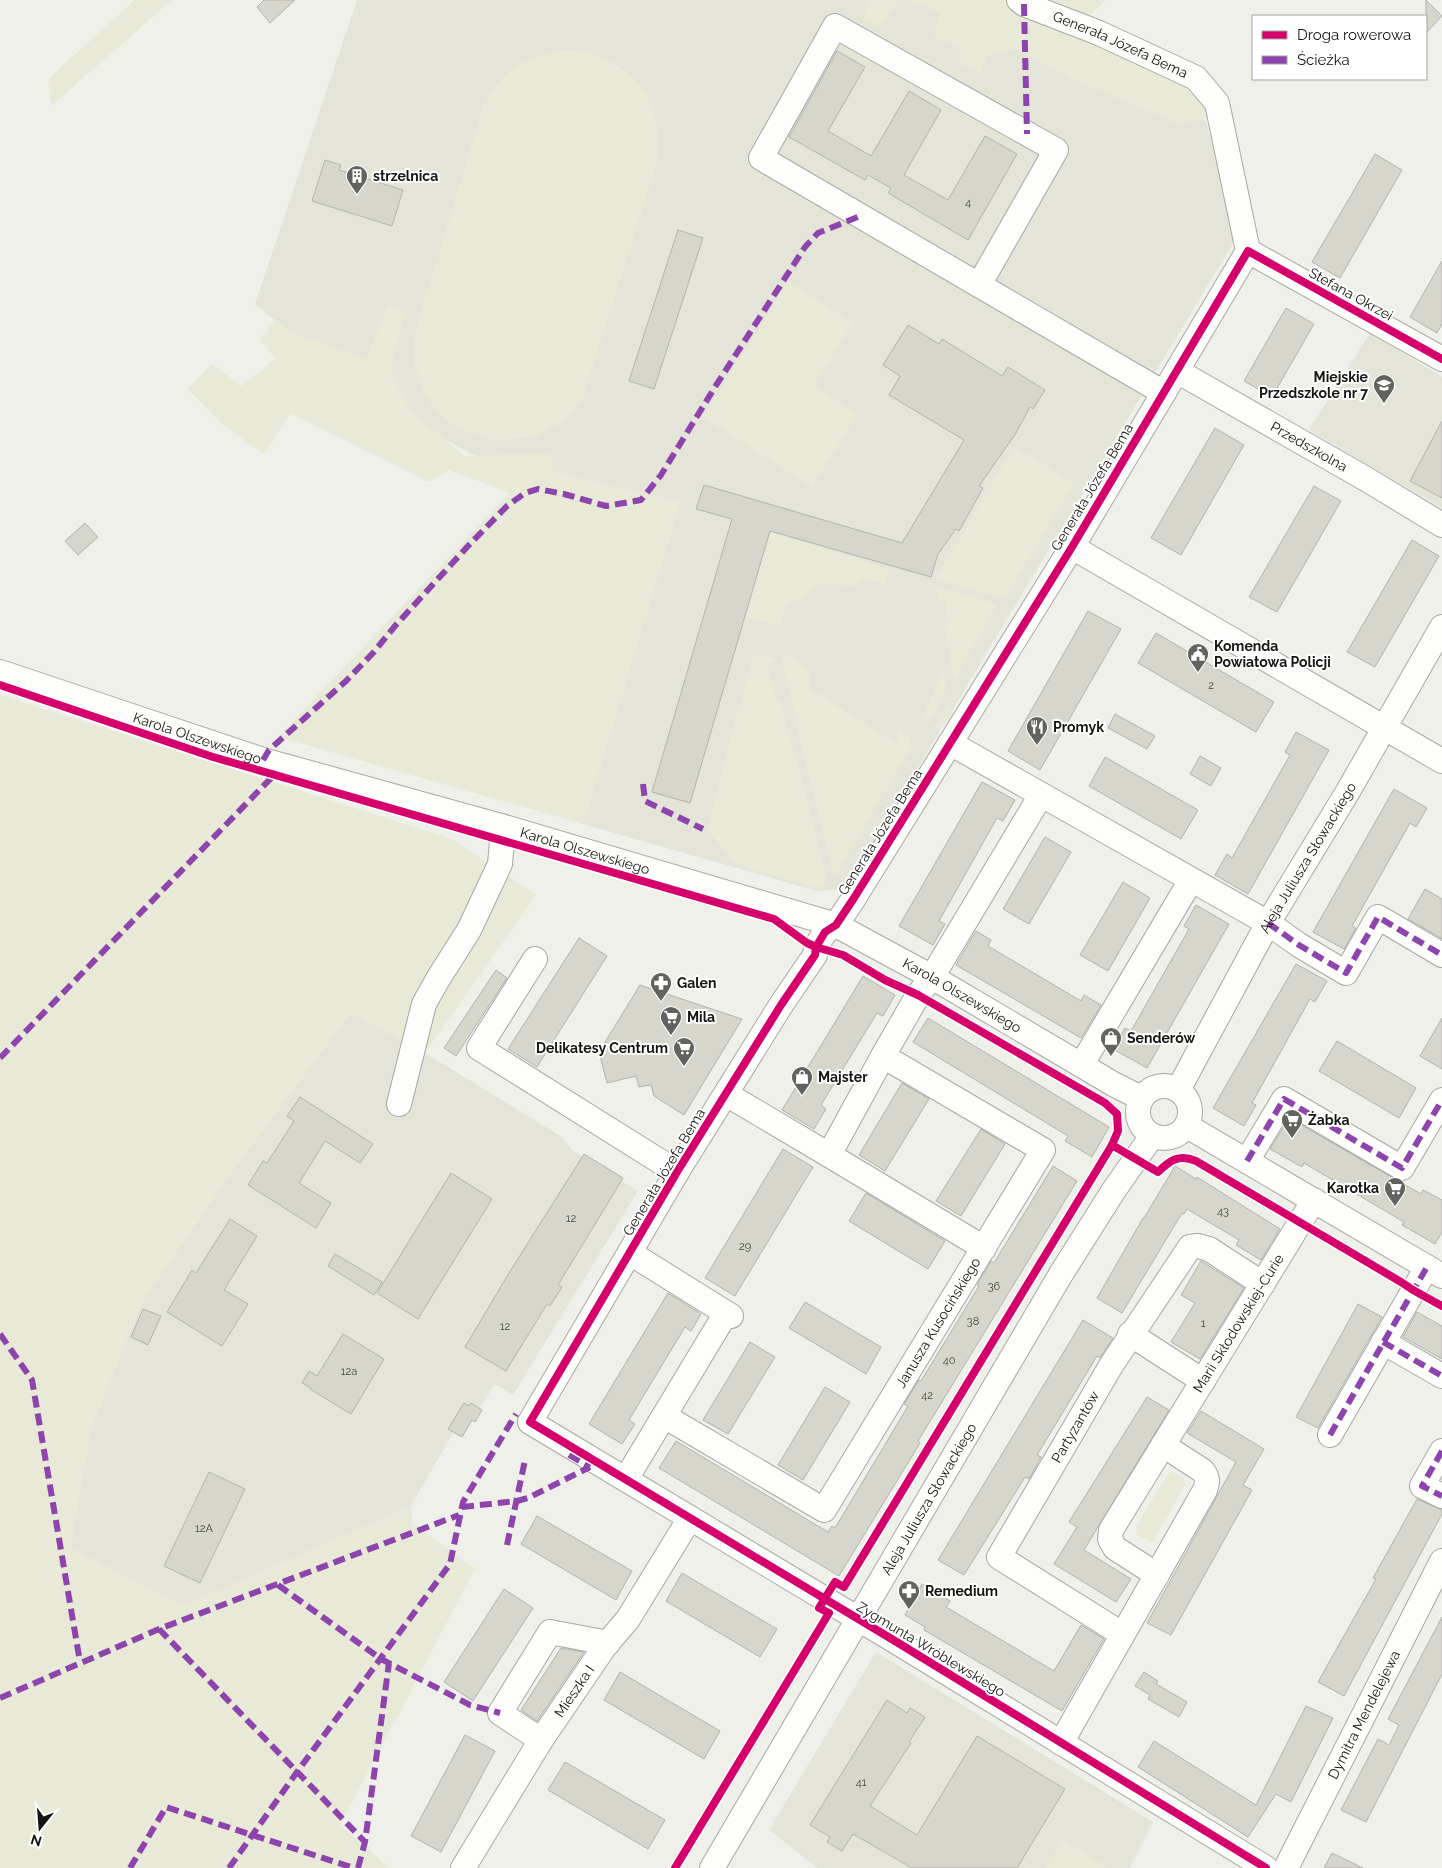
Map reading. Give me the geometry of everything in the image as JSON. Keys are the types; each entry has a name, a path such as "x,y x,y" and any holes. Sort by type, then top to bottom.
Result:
{"street":[{"name":"Generała Józefa Bema","path":"530,1422 677,1172 780,1005 815,955 816,947 825,932 836,925 1072,547 1248,251 1216,103 1196,78 1099,32 1024,4 1019,0"},
{"path":"979,285 1056,150 835,26 761,158 1164,393"},
{"name":"Stefana Okrzei","path":"1248,251 1442,359"},
{"name":"Przedszkolna","path":"1177,371 1442,524"},
{"path":"1072,547 1442,761"},
{"name":"Aleja Juliusza Słowackiego","path":"1178,1090 1268,923 1346,794 1442,627"},
{"name":"Karola Olszewskiego","path":"0,672 263,760 501,826 836,925 932,977 1115,1085 1141,1098"},
{"path":"950,743 1268,923 1346,973 1378,917 1442,955"},
{"path":"828,1155 918,995 932,977 1042,795"},
{"path":"399,1104 424,1004 468,930 500,864 501,826"},
{"path":"1082,1064 1191,880"},
{"path":"535,959 478,1048 677,1172"},
{"name":"Janusza Kusocińskiego","path":"664,1416 824,1510 984,1248 1043,1150 883,1056"},
{"path":"1171,1086 1178,1090 1188,1102 1190,1110 1187,1126 1182,1132 1167,1139 1152,1136 1145,1130 1137,1115 1141,1098 1154,1087 1171,1086"},
{"path":"726,1094 984,1248"},
{"path":"1247,1161 1284,1099 1402,1168 1442,1100"},
{"path":"1187,1126 1435,1272 1382,1342 1330,1435"},
{"name":"Aleja Juliusza Słowackiego","path":"712,1868 1061,1274 1114,1190 1152,1136"},
{"name":"Marii Skłodowskiej-Curie","path":"1157,1575 1115,1548 1110,1536 1111,1530 1314,1200"},
{"name":"Partyzantów","path":"1122,1634 999,1557 1130,1334 1190,1247 1198,1246 1210,1249 1263,1284"},
{"path":"626,1479 728,1315 630,1253"},
{"path":"1130,1334 1203,1381"},
{"path":"1382,1342 1442,1376"},
{"name":"Zygmunta Wróblewskiego","path":"530,1422 858,1619 1266,1868"},
{"path":"1061,1743 1208,1482 1207,1476 1203,1471 1164,1445"},
{"path":"1442,1451 1422,1486 1442,1496"},
{"name":"Mieszka I","path":"463,1868 541,1740 608,1642 628,1619 690,1518"},
{"name":"Dymitra Mendelejewa","path":"1286,1868 1442,1560"},
{"path":"541,1740 500,1713 550,1632 608,1642"}],"shaded area":[{"path":"357,0 966,0 1175,93 1206,122 1238,235 845,889 817,891 583,824 680,502 471,454 366,395 255,304"},
{"name":"Miejskie Przedszkole nr 7","path":"1370,333 1442,377 1442,508 1309,430"},
{"path":"351,1012 425,1053 541,1124 563,1138 573,1151 638,1191 513,1395 495,1384 461,1437 453,1433 411,1506 183,1606 70,1548 91,1428 142,1302 227,1178"},
{"path":"876,1652 1153,1822 1130,1868 818,1868 769,1830"}],"green space":[{"path":"135,0 172,0 51,106 48,79"},
{"path":"868,0 899,0 880,27 863,20"},
{"path":"907,0 1008,0 1190,82 1205,100 1209,117 1181,125 1075,80 1016,49 987,55 981,73 961,65 959,48 933,36 940,12"},
{"path":"1027,0 1106,0 1085,19"},
{"path":"560,50 591,53 609,61 637,82 653,109 657,126 657,163 582,400 562,422 537,436 498,441 458,429 435,410 423,391 414,363 414,336 484,104 499,82 515,67 535,57"},
{"path":"788,282 853,323 814,386 858,414 812,487 703,417"},
{"path":"388,304 406,312 391,371 411,412 465,456 552,453 552,470 680,502 583,824 278,737 510,493 449,470 429,482 290,413 264,454 222,424 188,389 212,364 242,386 275,359 260,339 276,320 289,331 366,359"},
{"path":"1014,446 1074,483 1005,599 935,579"},
{"path":"758,527 890,570 884,584 865,579 862,576 857,587 826,583 814,587 804,598 788,602 780,626 745,617 765,548"},
{"path":"937,587 998,604 954,679 944,625 949,625 945,600 938,600"},
{"path":"780,654 786,654 809,669 809,688 897,744 898,727 912,739 910,742 913,745 837,874 833,875"},
{"path":"753,655 773,657 774,661 768,665 777,701 781,701 827,881 824,886 816,888 736,865 707,829"},
{"path":"944,671 948,691 928,724 924,718 925,713 939,675"},
{"path":"0,695 452,839 536,895 425,1053 351,1012 227,1178 142,1302 91,1428 70,1548 183,1606 411,1506 412,1523 475,1569 340,1825 390,1868 0,1868"},
{"path":"950,703 953,713 943,726 936,730 934,728 947,704"},
{"path":"1172,1471 1184,1479 1185,1485 1152,1543 1136,1534 1137,1524 1168,1474"},
{"path":"1062,1839 1109,1868 1045,1868"}],"building":[{"path":"264,0 295,0 270,23 257,7"},
{"path":"1426,0 1442,16 1427,32 1427,15"},
{"path":"837,51 865,67 828,131 871,156 909,91 941,110 904,175 948,200 985,136 1017,154 968,240 888,193 891,188 868,175 865,180 789,137"},
{"path":"1375,154 1402,170 1340,278 1312,262"},
{"name":"strzelnica","path":"325,160 341,165 339,170 403,190 392,226 312,201"},
{"path":"678,230 703,238 654,389 629,381"},
{"path":"1442,261 1442,324 1437,333 1410,317"},
{"path":"1286,308 1314,324 1272,397 1244,381"},
{"path":"908,325 939,344 942,339 1002,376 1008,367 1045,390 1033,409 1030,407 1016,433 979,486 983,488 959,531 956,529 938,554 931,577 770,531 690,803 652,792 732,519 696,509 704,485 902,543 964,440 889,395 900,376 883,365"},
{"path":"1442,421 1442,498 1410,481"},
{"path":"1215,428 1244,445 1181,555 1151,538"},
{"path":"1314,486 1341,501 1277,612 1249,597"},
{"path":"85,523 98,537 78,555 65,541"},
{"path":"1412,540 1439,556 1375,667 1347,652"},
{"path":"1088,611 1121,629 1040,770 1008,751"},
{"path":"1156,633 1274,702 1256,732 1138,663"},
{"path":"1115,714 1155,736 1147,749 1108,728"},
{"path":"1296,732 1329,750 1248,894 1215,875 1227,854 1232,858 1290,755 1285,752"},
{"path":"1200,756 1221,768 1211,786 1190,774"},
{"path":"1105,757 1198,810 1181,839 1089,786"},
{"path":"982,782 1015,800 1003,821 997,818 939,921 945,924 933,945 899,926"},
{"path":"1394,789 1427,808 1416,827 1410,823 1352,926 1356,928 1344,949 1313,932"},
{"path":"1045,837 1071,852 1029,924 1003,909"},
{"path":"1123,882 1150,898 1108,971 1080,955"},
{"path":"1425,889 1442,899 1442,939 1408,919"},
{"path":"1196,905 1229,924 1147,1068 1113,1049 1125,1028 1131,1031 1189,929 1184,926"},
{"path":"976,931 991,940 988,946 1081,1001 1084,995 1101,1005 1081,1038 956,965"},
{"path":"579,938 607,956 537,1067 508,1049"},
{"path":"1296,964 1327,981 1315,1002 1310,999 1252,1103 1256,1105 1244,1126 1213,1108"},
{"path":"496,970 507,978 456,1056 444,1048"},
{"path":"863,976 895,995 883,1016 877,1013 821,1105 826,1109 814,1129 782,1110"},
{"name":"Mila","path":"640,985 742,1019 684,1115 654,1096 651,1085 639,1087 636,1076 607,1083 599,1052"},
{"path":"928,1018 1109,1127 1092,1157 1065,1141 1068,1136 913,1042"},
{"path":"1442,1018 1442,1069 1420,1056"},
{"path":"1337,1041 1416,1088 1399,1118 1319,1071"},
{"path":"902,1083 929,1099 885,1171 859,1155"},
{"path":"300,1097 373,1144 360,1163 325,1141 299,1183 331,1203 316,1228 248,1185 263,1161 267,1163 294,1121 287,1116"},
{"path":"1289,1118 1421,1194 1423,1190 1442,1200 1442,1232 1435,1244 1402,1225 1404,1222 1304,1163 1302,1167 1270,1149"},
{"path":"981,1129 1005,1144 961,1216 936,1201"},
{"path":"783,1149 813,1167 735,1296 705,1278"},
{"path":"584,1154 623,1178 558,1285 562,1287 550,1306 547,1304 506,1371 465,1347"},
{"path":"1053,1166 1077,1181 918,1441 920,1443 839,1576 659,1468 676,1441 828,1532 832,1526 835,1528 908,1406 904,1404 919,1380 921,1381 979,1286 977,1285 991,1261 994,1263"},
{"path":"1175,1166 1196,1179 1197,1177 1280,1229 1261,1260 1236,1245 1239,1240 1187,1209 1184,1214 1182,1213 1122,1313 1097,1298"},
{"path":"451,1173 492,1199 418,1319 377,1293"},
{"path":"866,1193 945,1241 928,1269 849,1221"},
{"path":"230,1219 257,1236 224,1290 248,1304 222,1346 167,1312 192,1270 196,1273"},
{"path":"335,1254 382,1282 374,1295 328,1266"},
{"path":"1201,1261 1244,1288 1200,1359 1171,1342 1195,1303 1181,1295"},
{"path":"668,1293 701,1314 691,1331 685,1327 629,1420 635,1424 622,1444 589,1424"},
{"path":"805,1302 881,1347 866,1374 789,1328"},
{"path":"1358,1304 1382,1317 1318,1428 1296,1417"},
{"path":"143,1309 161,1316 148,1345 131,1337"},
{"path":"1417,1312 1442,1326 1442,1359 1403,1337"},
{"path":"1083,1320 1113,1338 1100,1358 1097,1356 1037,1455 1041,1457 1029,1479 1025,1477 964,1575 938,1560"},
{"path":"343,1334 384,1359 351,1414 302,1383 309,1371 317,1376"},
{"path":"750,1342 775,1357 728,1434 703,1420"},
{"path":"825,1387 850,1402 803,1480 778,1465"},
{"path":"1147,1397 1169,1410 1084,1550 1131,1579 1116,1602 1054,1564 1077,1527 1069,1522"},
{"path":"464,1403 469,1406 471,1403 482,1410 475,1422 472,1420 462,1437 448,1429"},
{"path":"1201,1411 1264,1449 1243,1485 1252,1490 1171,1635 1147,1623 1236,1462 1187,1433"},
{"path":"209,1472 245,1489 200,1583 164,1566"},
{"path":"1417,1499 1442,1510 1442,1514 1344,1696 1318,1682 1376,1579 1373,1578"},
{"path":"537,1516 632,1571 616,1600 521,1544"},
{"path":"682,1573 777,1629 760,1657 666,1601"},
{"path":"922,1584 950,1601 946,1607 1054,1671 1081,1625 1104,1639 1062,1711 924,1630 925,1627 905,1615"},
{"path":"504,1589 533,1608 473,1701 444,1682"},
{"path":"1442,1617 1442,1674 1366,1822 1341,1810 1378,1739 1389,1745 1399,1725 1388,1719"},
{"path":"561,1648 584,1652 537,1721 521,1710"},
{"path":"620,1672 720,1731 704,1759 604,1700"},
{"path":"1144,1672 1158,1681 1156,1684 1187,1702 1179,1717 1148,1699 1150,1695 1135,1686"},
{"path":"887,1700 907,1713 910,1708 925,1717 909,1742 911,1743 870,1806 917,1835 977,1736 1065,1789 1017,1868 912,1868 853,1834 842,1851 827,1842 830,1837 810,1825"},
{"path":"1306,1706 1333,1718 1291,1802 1276,1794 1248,1837 1138,1767 1154,1741 1256,1805"},
{"path":"465,1735 495,1751 441,1852 411,1836"},
{"path":"565,1762 665,1820 648,1849 548,1790"},
{"path":"1332,1853 1363,1868 1324,1868"}],"marked path":[{"path":"1024,4 1027,134"},
{"path":"263,760 269,750 346,681 468,546 507,506 525,493 538,489 606,506 641,500 661,475 805,247 818,233 860,216"},
{"path":"0,1058 274,775"},
{"path":"643,784 645,801 703,829"},
{"path":"1268,923 1299,945 1346,973 1378,917 1442,955"},
{"path":"1247,1161 1284,1099 1402,1168 1442,1100"},
{"path":"1330,1435 1427,1267"},
{"path":"0,1334 32,1380 80,1662"},
{"path":"1383,1342 1442,1376"},
{"path":"229,1868 450,1564 463,1502 516,1414"},
{"path":"1442,1451 1422,1486 1442,1496"},
{"path":"569,1455 590,1467"},
{"path":"507,1545 525,1460"},
{"path":"462,1507 528,1498 590,1467"},
{"path":"0,1698 159,1629 459,1515"},
{"path":"278,1585 381,1659 470,1705 500,1713"},
{"path":"159,1629 365,1842"},
{"path":"358,1868 365,1842 389,1663"},
{"path":"130,1868 166,1807 354,1868"}],"cycle path":[{"path":"1266,1868 895,1641 530,1422 677,1172 781,1005 815,955 816,947 825,932 836,925 854,898 1072,547 1248,251 1442,359"},
{"path":"0,685 213,757 774,919 807,943 843,955 885,980 918,995 1105,1103 1117,1114 1118,1131 1112,1145 1158,1172 1175,1159 1185,1158 1196,1161 1442,1306"},
{"path":"675,1868 829,1613 819,1608 835,1582 844,1587 1112,1145"}],"place":[{"name":"strzelnica","path":"357,195"},
{"name":"Miejskie Przedszkole nr 7","path":"1384,404"},
{"name":"Komenda Powiatowa Policji","path":"1198,673"},
{"name":"Promyk","path":"1037,746"},
{"name":"Galen","path":"661,1002"},
{"name":"Mila","path":"671,1036"},
{"name":"Senderów","path":"1111,1057"},
{"name":"Delikatesy Centrum","path":"684,1067"},
{"name":"Majster","path":"802,1096"},
{"name":"Żabka","path":"1292,1139"},
{"name":"Karotka","path":"1395,1207"},
{"name":"Remedium","path":"909,1610"}]}
